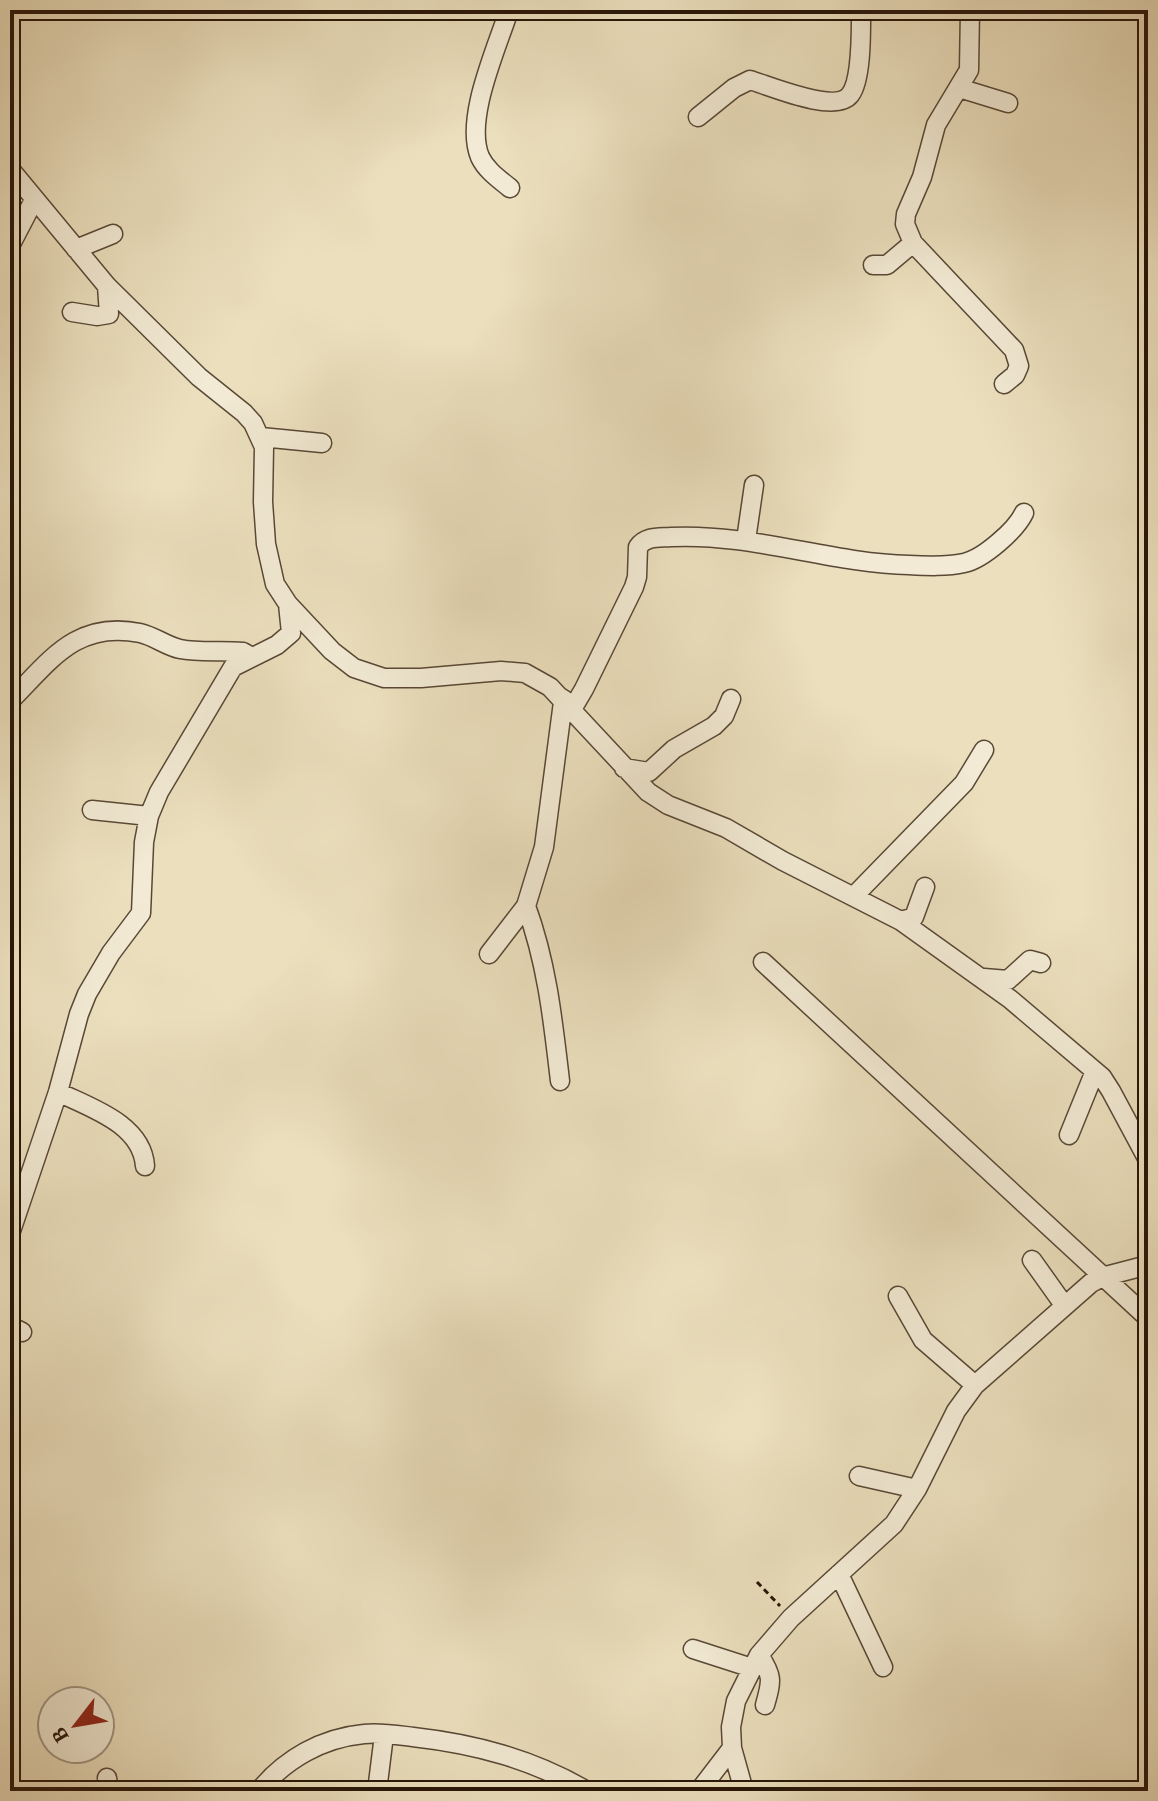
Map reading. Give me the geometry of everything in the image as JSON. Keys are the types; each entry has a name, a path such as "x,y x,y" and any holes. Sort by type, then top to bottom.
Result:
{"street":[{"path":"509,10 479,102 475,129 479,154 485,165 510,188"},
{"path":"698,117 734,88 750,80 828,103 846,99 851,94 858,68 861,10"},
{"path":"970,10 969,70 936,125 905,224 913,243 1014,350 1019,366 1015,375 1004,384"},
{"path":"959,88 1008,103"},
{"path":"10,169 107,286 199,377 244,413 261,437 264,447 266,544 275,584 288,604 332,651 370,675 411,679 513,671 541,681 648,792 668,805 726,828 901,921 982,977 1095,1071 1111,1091 1148,1160"},
{"path":"10,246 34,200"},
{"path":"76,249 113,234"},
{"path":"873,265 887,265 913,243"},
{"path":"72,312 97,316 109,314 107,286"},
{"path":"261,437 322,443"},
{"path":"746,540 754,485"},
{"path":"560,699 574,706 587,684 634,587 638,547 653,538 687,536 746,540 862,563 954,564 968,563 1002,539 1018,525 1024,513"},
{"path":"10,1234 87,994 111,953 141,913 144,842 149,816 168,775 233,667 277,645 291,633 288,604"},
{"path":"10,701 64,647 108,630 150,636 179,649 243,652 252,657"},
{"path":"489,954 526,906 544,847 560,699"},
{"path":"624,768 649,772 674,749 714,726 724,716 731,699"},
{"path":"854,896 964,783 984,750"},
{"path":"92,810 149,816"},
{"path":"901,921 914,917 925,887"},
{"path":"526,906 539,942 548,983 560,1081"},
{"path":"982,977 1008,980 1030,960 1041,963"},
{"path":"763,962 1148,1318"},
{"path":"1069,1135 1095,1071"},
{"path":"58,1092 122,1126 141,1147 145,1166"},
{"path":"1032,1260 1064,1305"},
{"path":"744,1791 732,1748 733,1713 755,1661 791,1618 894,1524 917,1489 956,1411 975,1385 1047,1324 1064,1305 1102,1277 1148,1265"},
{"path":"898,1296 923,1340 975,1385"},
{"path":"859,1476 917,1489"},
{"path":"839,1574 883,1667"},
{"path":"693,1649 755,1661 771,1673 765,1705"},
{"path":"261,1790 288,1762 303,1752 354,1736 384,1735 470,1744 537,1765 587,1791"},
{"path":"377,1791 384,1735"},
{"path":"699,1791 732,1748"}],"path":[{"path":"757,1582 791,1618"}]}
